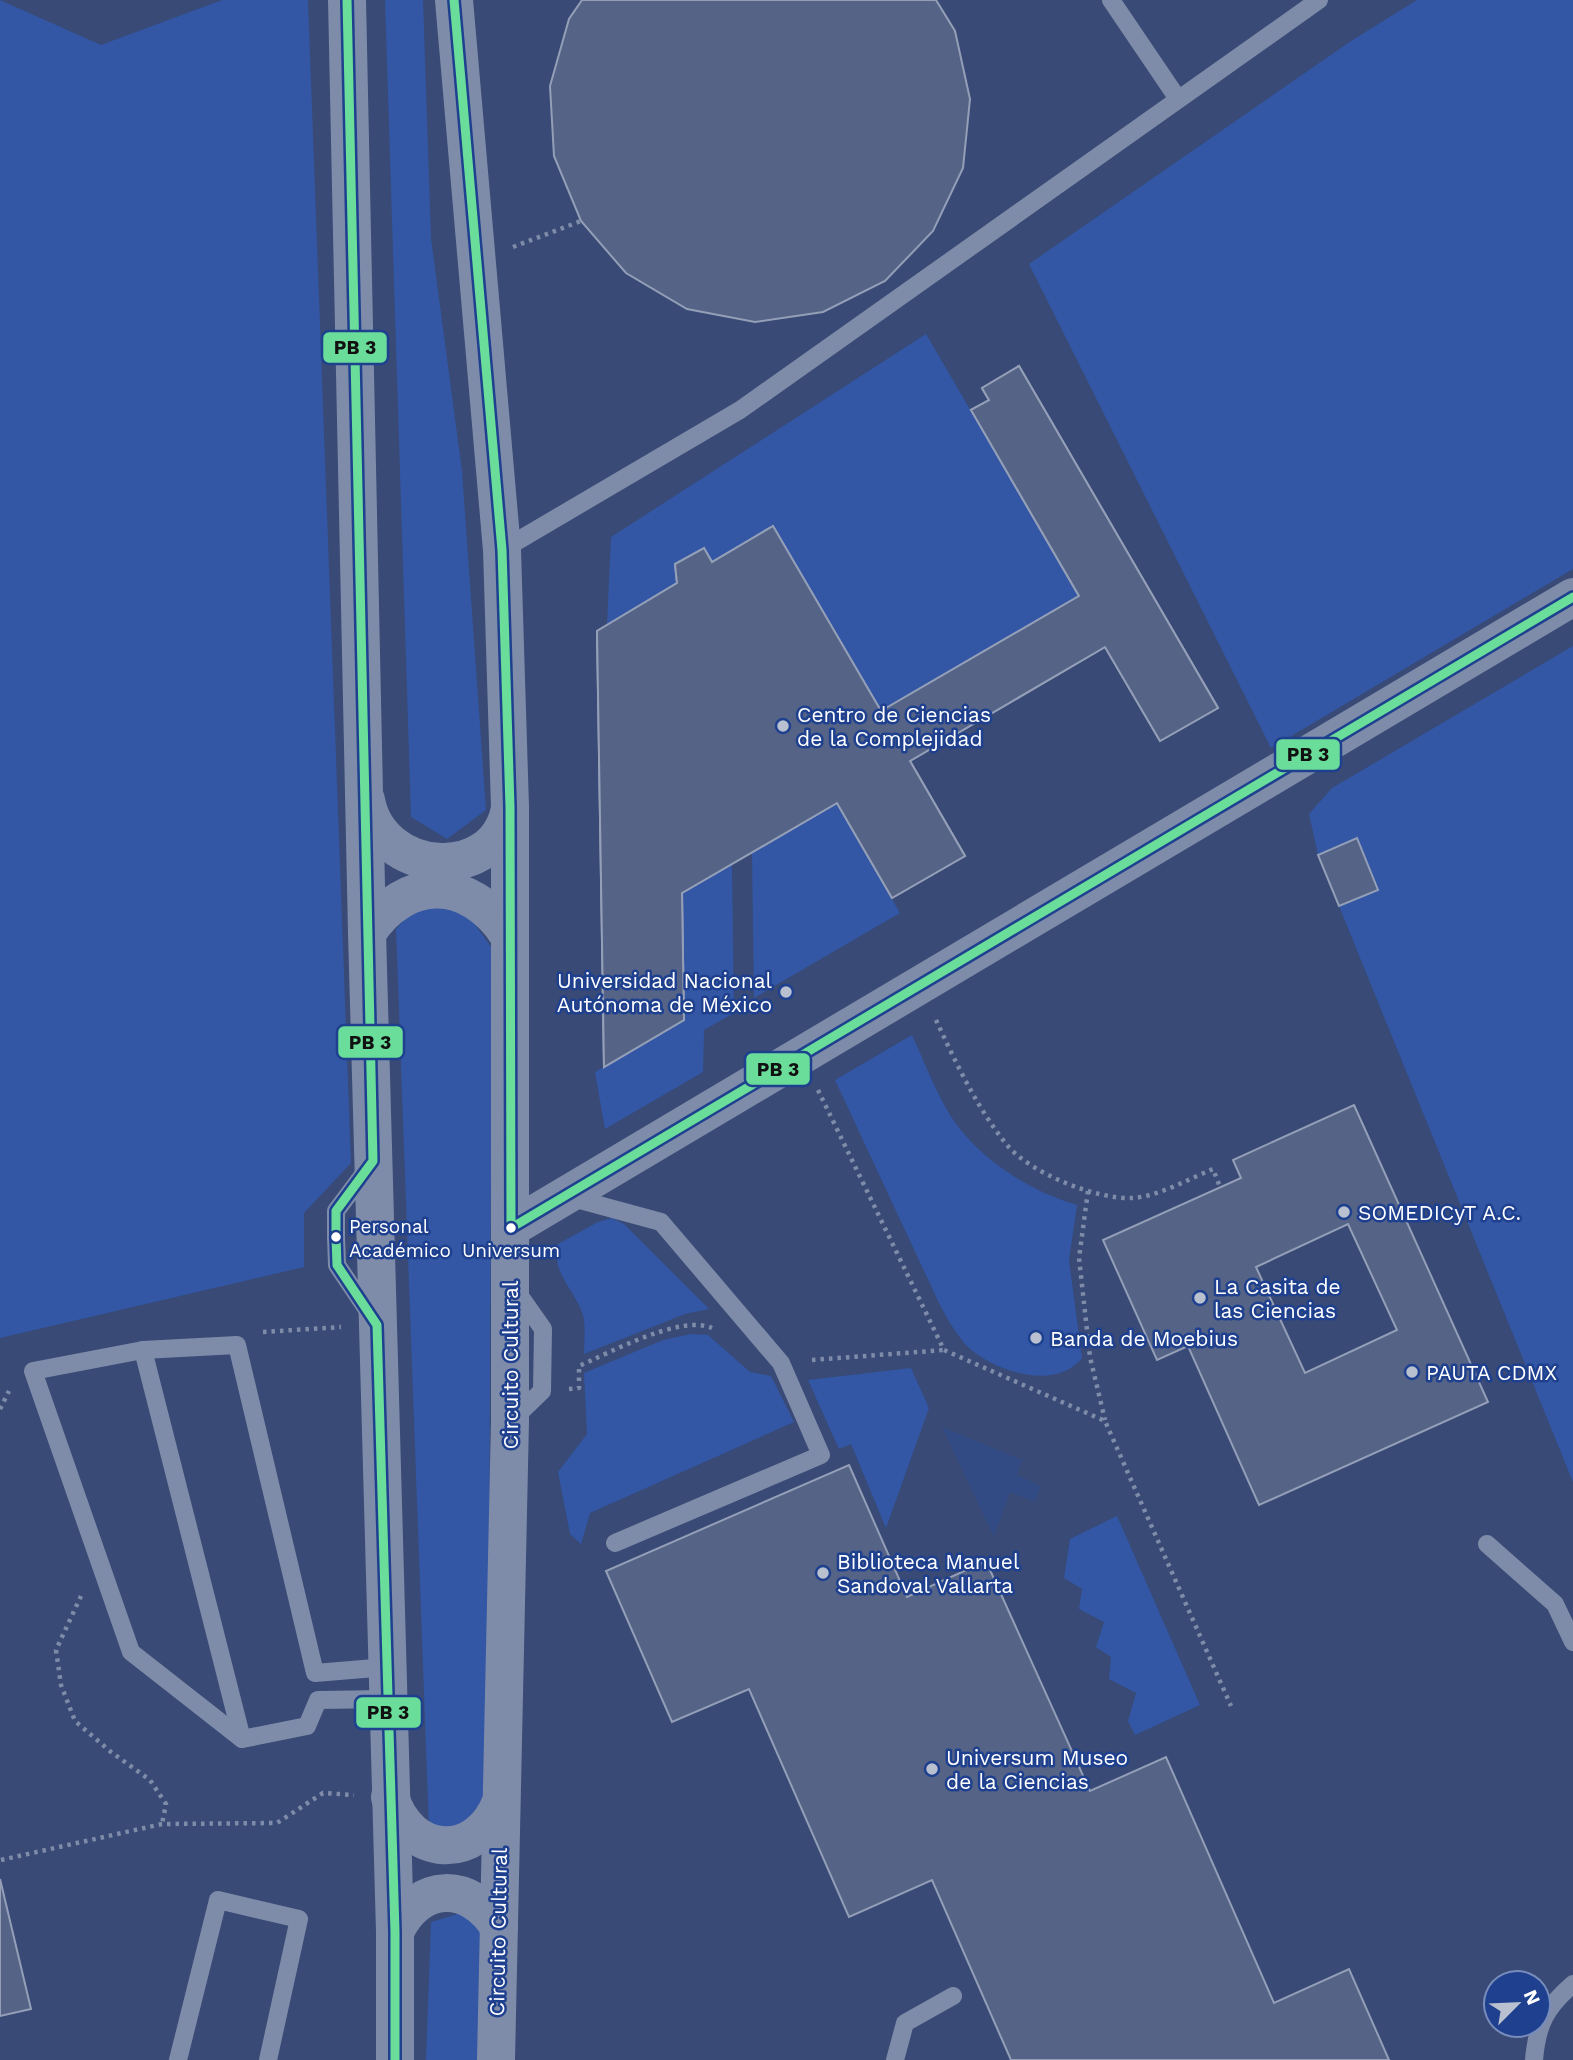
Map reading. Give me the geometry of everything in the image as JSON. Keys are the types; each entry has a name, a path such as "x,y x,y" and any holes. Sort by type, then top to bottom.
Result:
{"street":[{"path":"348,0 367,933 395,1932 395,2060"},
{"name":"Circuito Cultural","path":"454,0 502,550 510,807 510,1421 496,2060"},
{"path":"512,1228 802,1058 1573,597"},
{"path":"365,784 367,804 374,823 386,839 402,852 421,860 440,863 461,860 479,853 495,840 507,824 510,807"},
{"path":"367,933 392,904 409,895 447,889 466,894 483,904 508,934"},
{"path":"390,1797 404,1827 433,1844 450,1845 464,1842 488,1827 501,1802"},
{"path":"395,1932 410,1908 421,1899 449,1892 479,1903 499,1927"}],"lane":[{"path":"1111,0 1178,99"},
{"path":"502,550 740,410 1319,0"},
{"path":"568,1196 661,1222 781,1363 821,1455 615,1543"},
{"path":"510,1282 543,1329 541,1391 510,1421"},
{"path":"237,1345 315,1673 387,1683 317,1700 307,1726 243,1739 131,1652 33,1371 143,1350 237,1345"},
{"path":"143,1350 243,1739"},
{"path":"1488,1544 1555,1604 1573,1642"},
{"path":"178,2060 218,1900 299,1919 268,2060"},
{"path":"1534,2060 1536,2035 1552,2002 1573,1983"},
{"path":"895,2060 905,2023 953,1996"}],"path":[{"path":"477,261 581,221"},
{"path":"921,987 952,1055 1009,1147 1052,1177 1088,1191 1133,1198 1213,1169 1220,1187"},
{"path":"802,1058 944,1350"},
{"path":"1088,1191 1079,1258 1090,1357 1105,1421 1231,1706"},
{"path":"541,1391 579,1388 579,1366 663,1331 708,1326 719,1332"},
{"path":"781,1363 944,1350 1105,1421"},
{"path":"1,1860 162,1824 277,1823 323,1793 390,1797"}],"shaded area":[{"path":"0,0 101,45 222,0 308,0 351,1163 304,1213 304,1267 0,1338"},
{"path":"385,0 423,0 431,238 462,471 486,810 447,839 411,817"},
{"path":"1417,0 1573,0 1573,569 1271,748 1029,264 1351,41"},
{"path":"926,334 1079,596 881,711 773,526 712,562 704,548 675,564 677,583 607,625 611,537"},
{"path":"1573,646 1573,1482 1339,906 1378,889 1357,838 1318,855 1309,814 1332,788"},
{"path":"837,803 900,913 754,998 752,853"},
{"path":"732,865 734,1013 704,1030 703,1072 605,1129 595,1072 684,1020 682,893"},
{"path":"420,902 463,908 492,948 488,1813 453,1833 429,1829 396,929"},
{"path":"912,1035 946,1108 970,1141 1021,1180 1058,1199 1077,1205 1069,1260 1082,1358 1071,1368 1042,1376 994,1364 964,1343 939,1303 835,1080"},
{"path":"612,1218 624,1224 709,1309 685,1314 584,1354 583,1315 558,1264 558,1244 598,1222"},
{"path":"691,1334 708,1335 750,1372 771,1376 794,1422 590,1513 581,1544 570,1534 558,1472 587,1434 584,1373 663,1340"},
{"path":"911,1368 929,1408 886,1528 851,1444 839,1449 808,1380"},
{"path":"942,1427 1022,1460 1017,1475 1041,1486 1035,1502 1010,1492 994,1537"},
{"path":"1117,1516 1200,1705 1135,1735 1128,1721 1136,1693 1109,1679 1111,1657 1096,1647 1104,1622 1079,1609 1082,1589 1064,1578 1070,1539"},
{"path":"468,1911 491,1931 482,2060 426,2060 431,1922"}],"building":[{"path":"582,0 936,0 955,31 970,99 963,168 933,231 885,281 823,312 755,322 687,309 626,273 581,221 554,156 550,86 569,19"},
{"name":"Centro de Ciencias de la Complejidad","path":"1019,366 1218,708 1160,741 1105,647 910,761 965,856 892,898 837,803 682,893 684,1020 604,1067 597,631 677,583 675,564 704,548 712,562 773,526 881,711 1079,596 971,410 989,400 982,388","holes":["716,593 809,755 681,831 678,615"]},
{"name":"Centro de Ciencias de la Complejidad","path":"1019,366 1218,708 1160,741 1105,647 910,761 965,856 892,898 837,803 682,893 684,1020 604,1067 597,631 677,583 675,564 704,548 712,562 773,526 881,711 1079,596 971,410 989,400 982,388"},
{"path":"1357,838 1378,890 1339,906 1318,855"},
{"name":"La Casita de las Ciencias","path":"1354,1105 1488,1402 1259,1505 1188,1346 1157,1360 1103,1240 1241,1178 1233,1160","holes":["1348,1224 1397,1330 1305,1373 1256,1267"]},
{"name":"Universum Museo de la Ciencias","path":"849,1465 907,1597 986,1561 1090,1791 1166,1757 1274,2003 1349,1969 1389,2060 1011,2060 932,1880 849,1917 749,1689 672,1722 606,1571"},
{"path":"0,1879 31,2009 0,2016"}],"transit line":[{"path":"347,0 373,1161 336,1211 336,1237 337,1265 377,1325 395,1932 395,2060"},
{"path":"454,0 502,550 510,807 511,1228 1573,597"}],"place":[{"name":"Centro de Ciencias de la Complejidad","path":"783,726"},
{"name":"Universidad Nacional Autónoma de México","path":"786,992"},
{"name":"SOMEDICyT A.C.","path":"1344,1212"},
{"name":"Universum","path":"511,1228"},
{"name":"Personal Académico","path":"336,1237"},
{"name":"La Casita de las Ciencias","path":"1200,1298"},
{"name":"Banda de Moebius","path":"1036,1338"},
{"name":"PAUTA CDMX","path":"1412,1372"},
{"name":"Biblioteca Manuel Sandoval Vallarta","path":"823,1573"},
{"name":"Universum Museo de la Ciencias","path":"932,1769"}]}
